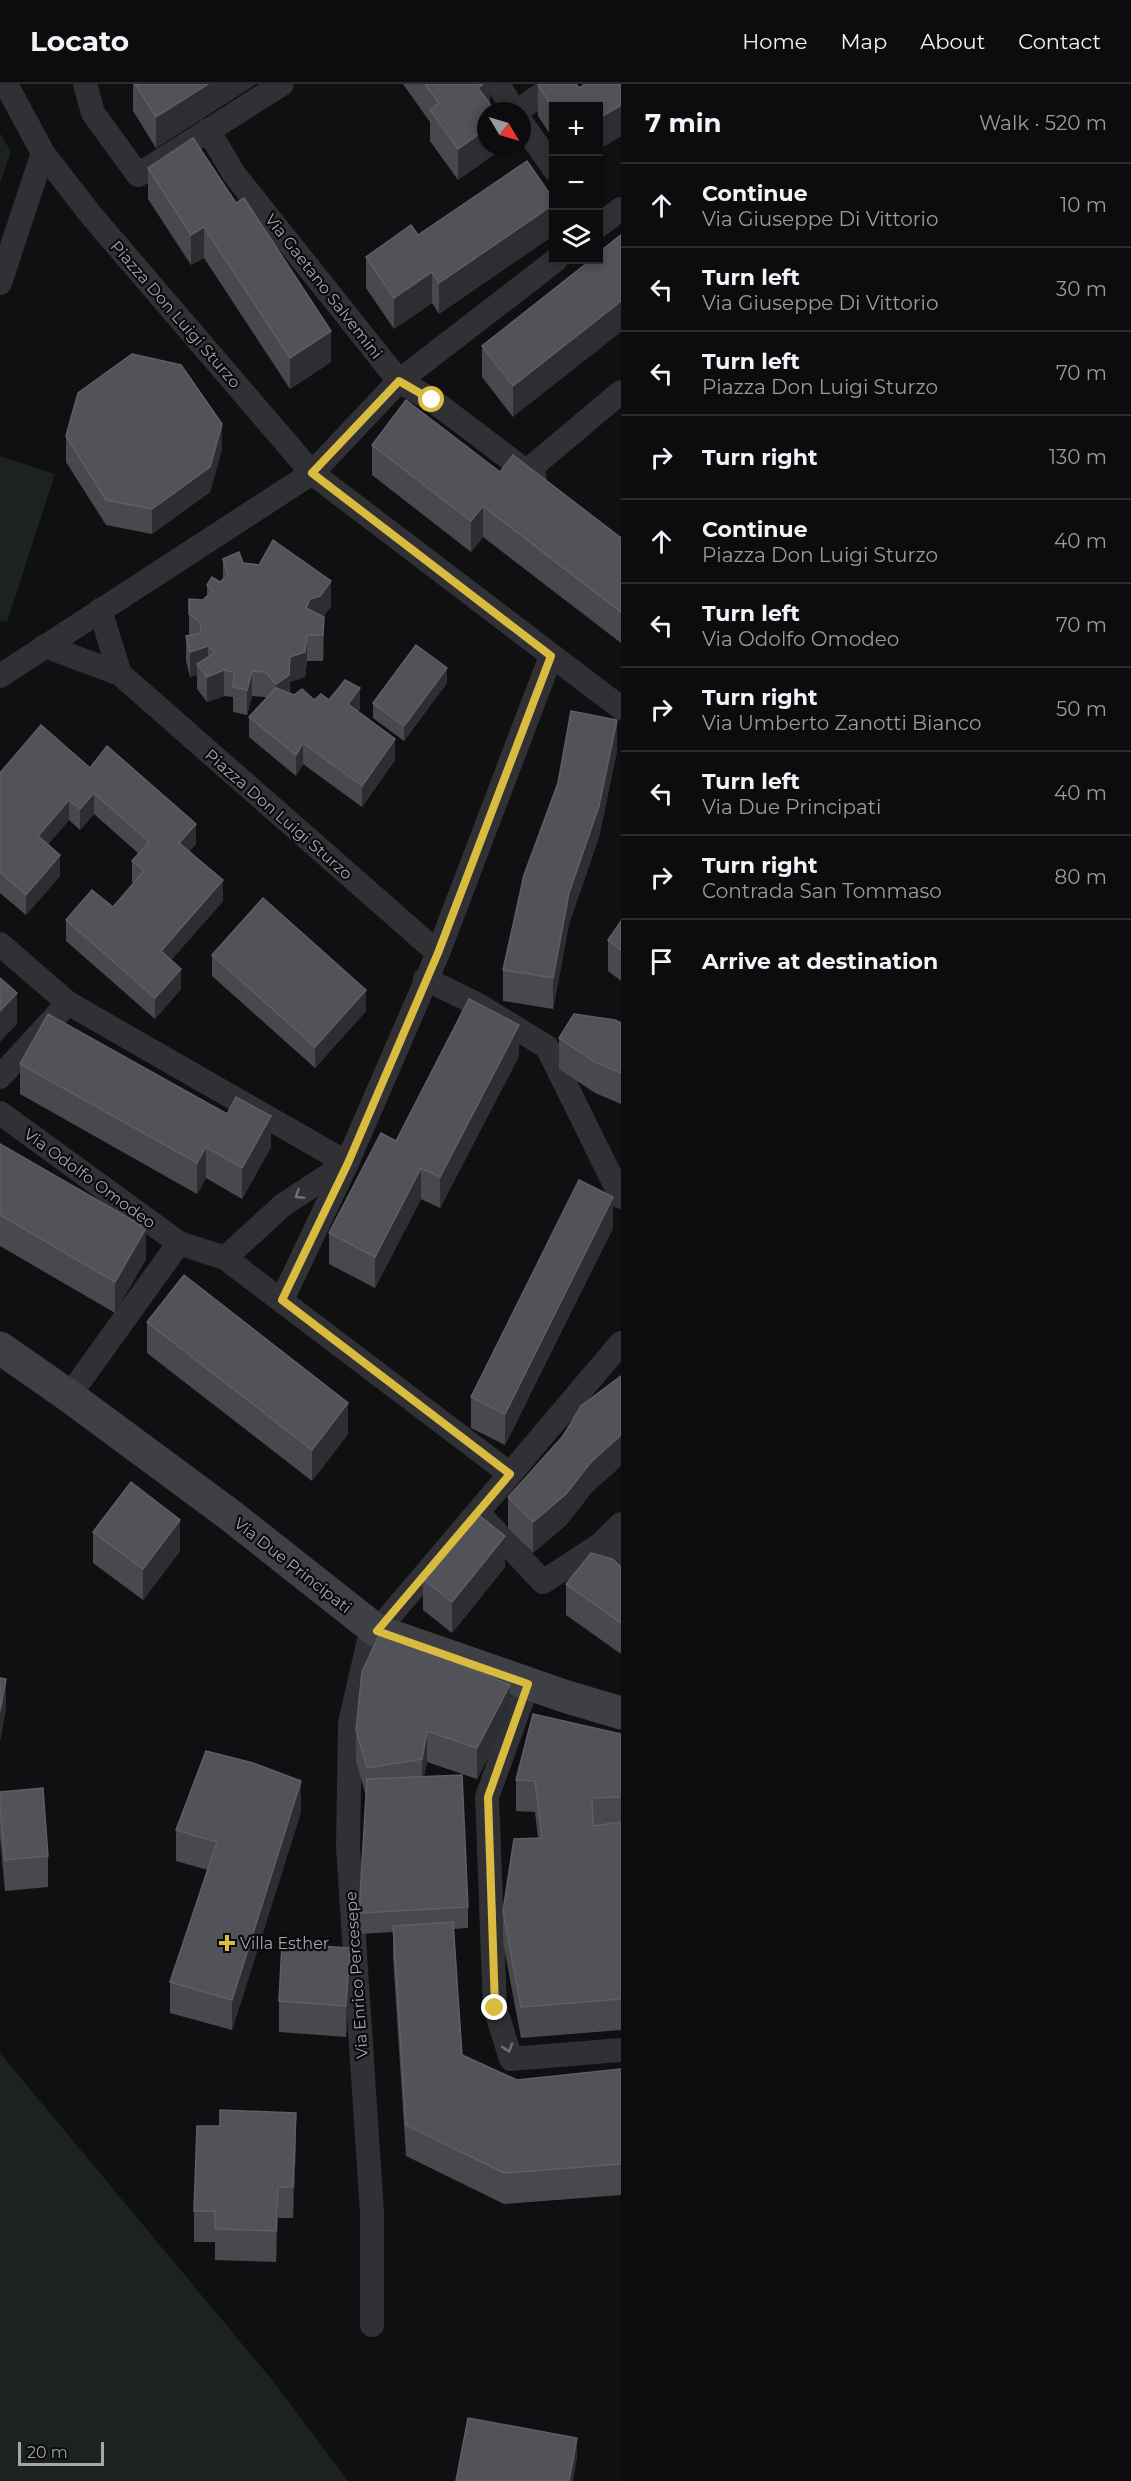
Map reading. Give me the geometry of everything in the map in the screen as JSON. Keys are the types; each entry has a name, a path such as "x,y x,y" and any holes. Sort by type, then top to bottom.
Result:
{"street":[{"name":"Piazza Don Luigi Sturzo","path":"6,84 43,153 90,215 312,473 621,708"},
{"path":"85,84 93,113 138,175 282,84"},
{"path":"498,84 510,102"},
{"path":"530,102 557,84"},
{"name":"Via Gaetano Salvemini","path":"208,130 234,174 399,381"},
{"path":"531,136 549,162"},
{"path":"0,283 43,153"},
{"path":"603,222 621,209"},
{"path":"0,676 312,473 399,381 551,264"},
{"path":"399,381 432,400 555,493"},
{"path":"527,471 621,392"},
{"path":"100,610 120,674"},
{"name":"Piazza Don Luigi Sturzo","path":"45,646 120,674 438,953"},
{"path":"282,1300 348,1163 438,953 551,656"},
{"path":"0,944 68,1003 348,1163"},
{"path":"425,979 475,1003 547,1047 620,1194"},
{"path":"0,1077 68,1003"},
{"name":"Via Odolfo Omodeo","path":"0,1113 179,1243 225,1258 510,1474"},
{"path":"225,1258 283,1205 348,1163"},
{"path":"69,1395 179,1243"},
{"path":"374,1629 478,1513 621,1343"},
{"name":"Via Due Principati","path":"0,1348 69,1395 230,1515 374,1629 528,1684 621,1713"},
{"path":"478,1513 543,1582 611,1550 621,1524"},
{"name":"Via Enrico Percesepe","path":"372,2325 372,2213 348,1847 350,1724 374,1629"},
{"path":"528,1684 488,1797 495,2008 511,2059 621,2050"}],"shaded area":[{"path":"0,133 11,152 0,183"},
{"path":"0,456 55,474 7,622 0,620"},
{"path":"0,2053 273,2381 348,2481 0,2481"}],"building":[{"path":"135,84 208,84 156,117"},
{"path":"425,84 483,84 478,88 488,102 477,102 477,135 458,149 430,110 439,103"},
{"path":"576,84 579,88 585,84 621,84 621,105 603,116 603,102 549,102 538,85"},
{"path":"193,138 236,203 244,198 331,331 290,358 204,227 191,235 148,168"},
{"path":"527,161 549,193 549,207 439,283 432,272 394,298 366,257 411,225 418,235"},
{"path":"621,235 621,301 513,386 482,346 586,264 603,264 603,249"},
{"path":"132,354 181,365 222,424 210,467 152,509 106,500 66,436 78,393"},
{"path":"406,400 500,472 513,455 621,538 621,612 483,506 471,521 372,445"},
{"path":"273,540 331,581 320,596 310,599 306,608 324,617 323,635 307,635 305,652 290,657 289,675 276,684 265,672 252,671 247,690 233,687 234,672 224,670 207,677 197,664 215,653 208,646 190,652 186,636 201,633 200,622 189,614 189,599 203,600 212,591 207,585 212,577 220,582 228,575 223,559 239,552 243,563 259,565"},
{"path":"416,645 447,668 404,726 373,703"},
{"path":"345,680 360,688 348,704 395,739 362,786 303,743 296,755 249,717 276,688 294,695 302,689 314,700 321,694 329,700"},
{"path":"571,711 617,720 599,806 569,893 553,978 503,970 524,875 558,783"},
{"path":"41,725 90,768 107,746 196,824 179,843 223,880 161,951 181,969 155,998 66,920 92,890 113,907 144,871 132,861 149,842 94,793 80,809 69,800 38,836 60,855 26,895 0,872 0,773"},
{"path":"263,898 366,990 315,1047 212,955"},
{"path":"621,921 621,950 608,940"},
{"path":"0,978 17,993 0,1011"},
{"path":"469,999 519,1025 440,1177 421,1168 375,1257 329,1233 381,1133 396,1141"},
{"path":"48,1014 227,1114 236,1097 271,1116 242,1168 206,1147 197,1163 20,1064"},
{"path":"574,1014 615,1020 621,1023 621,1073 595,1062 559,1038"},
{"path":"0,1144 146,1228 115,1282 0,1215"},
{"path":"579,1180 613,1197 505,1414 471,1397"},
{"path":"184,1275 348,1403 312,1450 147,1322"},
{"path":"621,1376 621,1435 591,1462 566,1494 533,1522 508,1497 563,1436 581,1406"},
{"path":"131,1482 180,1520 143,1569 93,1532"},
{"path":"476,1513 505,1536 452,1602 423,1579"},
{"path":"591,1553 612,1559 621,1567 621,1623 566,1584"},
{"path":"381,1631 510,1685 477,1748 427,1731 422,1759 367,1768 356,1730 362,1672"},
{"path":"0,1678 6,1679 0,1711"},
{"path":"533,1714 621,1734 621,1797 592,1798 593,1826 621,1822 621,1999 521,2007 503,1911 514,1839 542,1838 535,1781 516,1780"},
{"name":"Villa Esther","path":"206,1751 253,1763 301,1781 232,2000 170,1982 217,1842 176,1830"},
{"path":"462,1775 468,1907 359,1913 367,1779"},
{"path":"43,1788 48,1856 5,1860 0,1792"},
{"path":"453,1922 462,2055 517,2080 621,2069 621,2164 504,2173 406,2125 393,1926"},
{"path":"282,1944 350,1948 346,2006 279,2001"},
{"path":"220,2110 296,2113 293,2187 278,2187 276,2231 215,2229 215,2211 194,2211 197,2126 220,2126"},
{"path":"468,2418 577,2438 569,2481 456,2481"}],"place":[{"name":"Villa Esther","path":"227,1943"}],"route":[{"path":"432,400 399,381 312,473 551,656 438,953 348,1163 282,1300 510,1474 377,1631 528,1684 488,1797 495,2008"}]}
